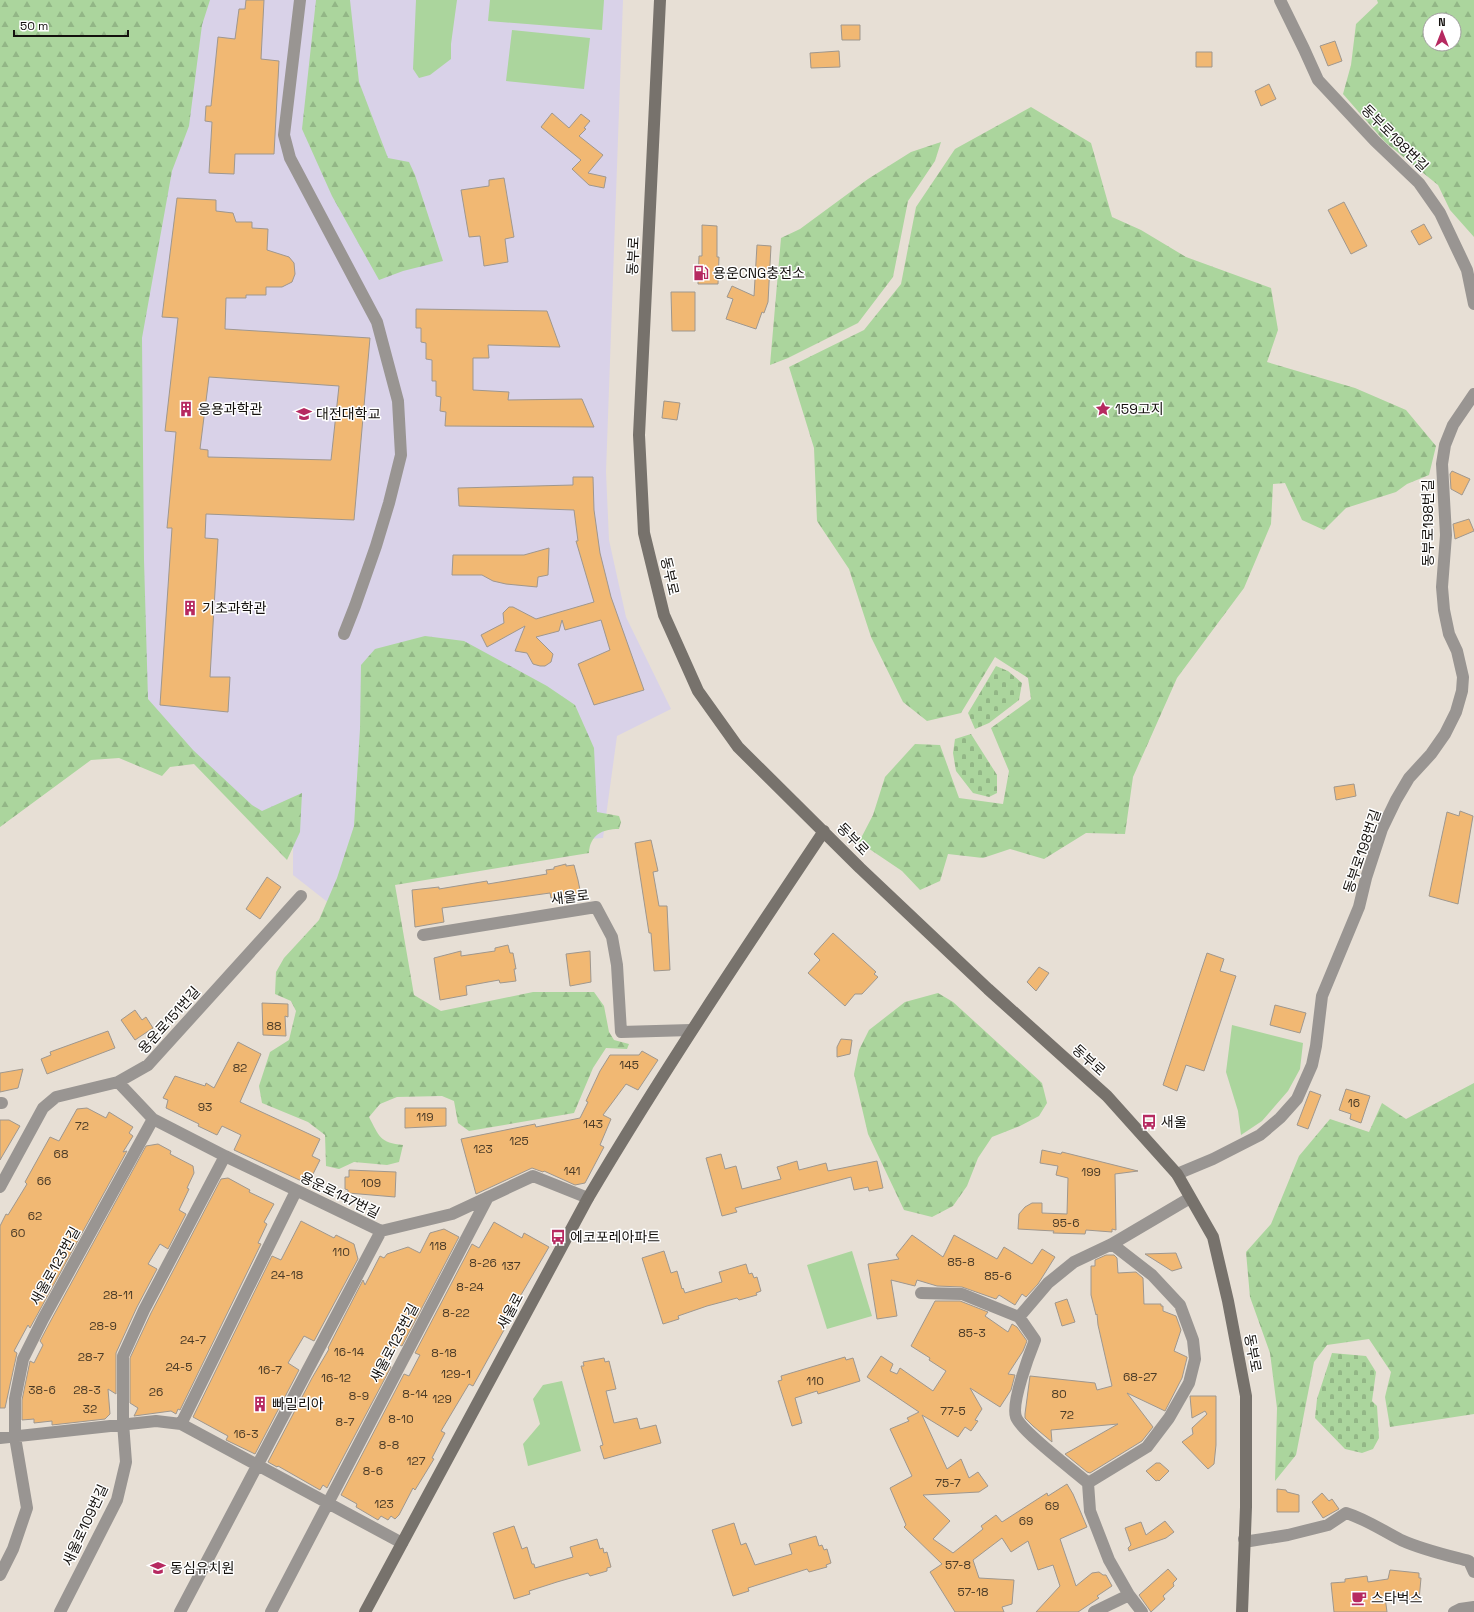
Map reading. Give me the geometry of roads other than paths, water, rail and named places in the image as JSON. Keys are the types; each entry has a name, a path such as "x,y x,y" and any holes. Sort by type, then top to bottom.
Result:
{"main road":[{"name":"동부로","path":"660,0 640,435 644,533 664,615 698,691 738,748 860,868 988,989 1107,1096 1176,1174 1213,1237 1228,1301 1246,1396 1242,1612"},
{"name":"새울로","path":"365,1612 588,1198 691,1030 824,831"}],"street":[{"path":"300,0 284,135 290,158 377,322 398,401 401,455 390,503 344,634"},
{"name":"동부로198번길","path":"1280,0 1318,80 1375,142 1419,184 1440,213 1467,270 1474,304"},
{"name":"동부로198번길","path":"1176,1174 1213,1160 1260,1135 1280,1118 1297,1099 1312,1065 1316,1046 1322,996 1359,907 1366,878 1382,829 1409,778 1431,754 1445,734 1456,712 1462,691 1463,677 1457,651 1449,634 1444,610 1442,587 1446,535 1442,464 1444,445 1453,425 1474,394"},
{"name":"용운로151번길","path":"0,1187 43,1108 56,1097 118,1082 148,1065 301,896"},
{"name":"새울로","path":"423,935 596,907 612,937 617,965 622,1032 691,1030"},
{"name":"용운로147번길","path":"118,1082 153,1119 296,1191 381,1231 452,1214 533,1176 588,1198"},
{"name":"새울로123번길","path":"15,1436 15,1399 23,1359 43,1319 153,1119"},
{"path":"123,1423 123,1356 144,1310 225,1156"},
{"path":"181,1424 296,1191"},
{"name":"새울로123번길","path":"328,1503 488,1197"},
{"path":"1020,1317 1048,1283 1074,1262 1112,1244 1190,1198"},
{"path":"180,1612 381,1231"},
{"path":"1088,1483 1147,1447 1169,1418 1189,1383 1195,1359 1193,1340 1180,1305 1152,1275 1112,1244"},
{"path":"921,1293 962,1294 1020,1317 1035,1340 1015,1405 1016,1416 1025,1430 1088,1483 1090,1511 1109,1560 1129,1595 1142,1612"},
{"path":"0,1438 123,1423 156,1421 181,1424 402,1543"},
{"name":"새울로109번길","path":"60,1612 117,1500 126,1462 123,1423"},
{"path":"0,1575 13,1549 27,1508 15,1436"},
{"path":"271,1612 328,1503"},
{"path":"1244,1539 1250,1540 1302,1532 1328,1525 1346,1513 1359,1517 1402,1540 1444,1555 1469,1561 1474,1572"},
{"path":"1094,1612 1129,1595"},
{"path":"1454,1612 1460,1609 1474,1607"}],"place":[{"name":"용운CNG충전소","path":"701,273"},
{"name":"응용과학관","path":"186,409"},
{"name":"159고지","path":"1103,409"},
{"name":"대전대학교","path":"304,414"},
{"name":"기초과학관","path":"190,608"},
{"name":"새울","path":"1149,1122"},
{"name":"에코포레아파트","path":"558,1237"},
{"name":"빠밀리아","path":"260,1404"},
{"name":"동심유치원","path":"158,1568"},
{"name":"스타벅스","path":"1359,1598"}]}
